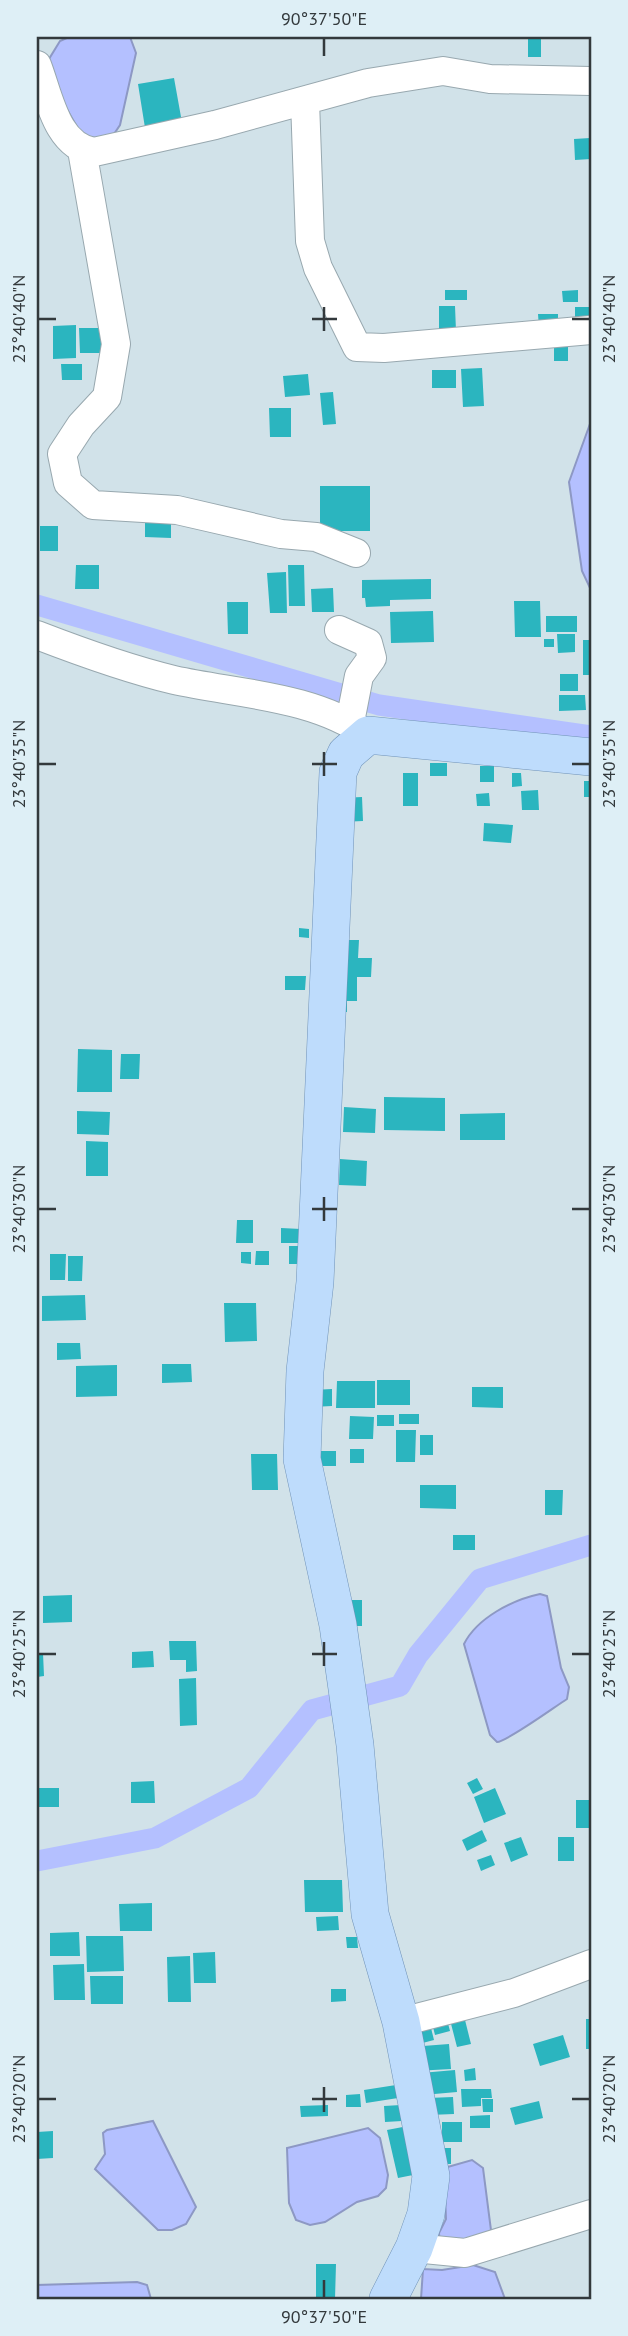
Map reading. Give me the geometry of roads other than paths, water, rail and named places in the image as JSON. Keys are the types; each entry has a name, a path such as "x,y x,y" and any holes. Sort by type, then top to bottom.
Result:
{"main road":[{"path":"388,2299 414,2248 426,2214 431,2176 401,2022 370,1914 355,1745 338,1625 302,1459 305,1371 315,1282 338,772 357,722 591,757"}],"street":[{"path":"37,65 62,131 75,146 94,152 368,83 443,71 490,79 591,81"},
{"path":"305,101 310,241 318,268 357,346 384,348 591,330"},
{"path":"82,150 116,344 107,397 80,425 62,454 68,483 93,505 177,510 281,534 316,537 356,553"},
{"path":"37,635 173,680 245,692 357,722 359,676 372,658 372,650 368,643 339,630"},
{"path":"401,2022 514,1993 591,1964"},
{"path":"414,2248 464,2252 591,2214"}],"water":[{"path":"69,37 130,37 136,53 120,125 114,134 99,141 81,134 56,90 49,59 60,41"},
{"path":"591,421 591,590 582,571 569,482"},
{"path":"540,1594 547,1596 561,1668 569,1687 567,1699 497,1742 490,1735 464,1644 486,1618 518,1601"},
{"path":"153,2121 196,2207 186,2224 172,2230 158,2230 95,2169 105,2154 103,2133"},
{"path":"368,2128 380,2138 388,2175 386,2188 378,2196 357,2202 325,2222 310,2225 296,2220 289,2203 287,2148"},
{"path":"472,2160 483,2168 492,2238 440,2245 439,2233 446,2219 444,2168"},
{"path":"473,2265 495,2272 505,2299 421,2299 423,2269 442,2270"},
{"path":"137,2282 147,2285 151,2299 37,2299 37,2285"}],"waterway":[{"path":"37,605 379,705 591,736"},
{"path":"37,1861 155,1838 249,1788 312,1710 400,1686 418,1655 480,1579 591,1545"}]}
